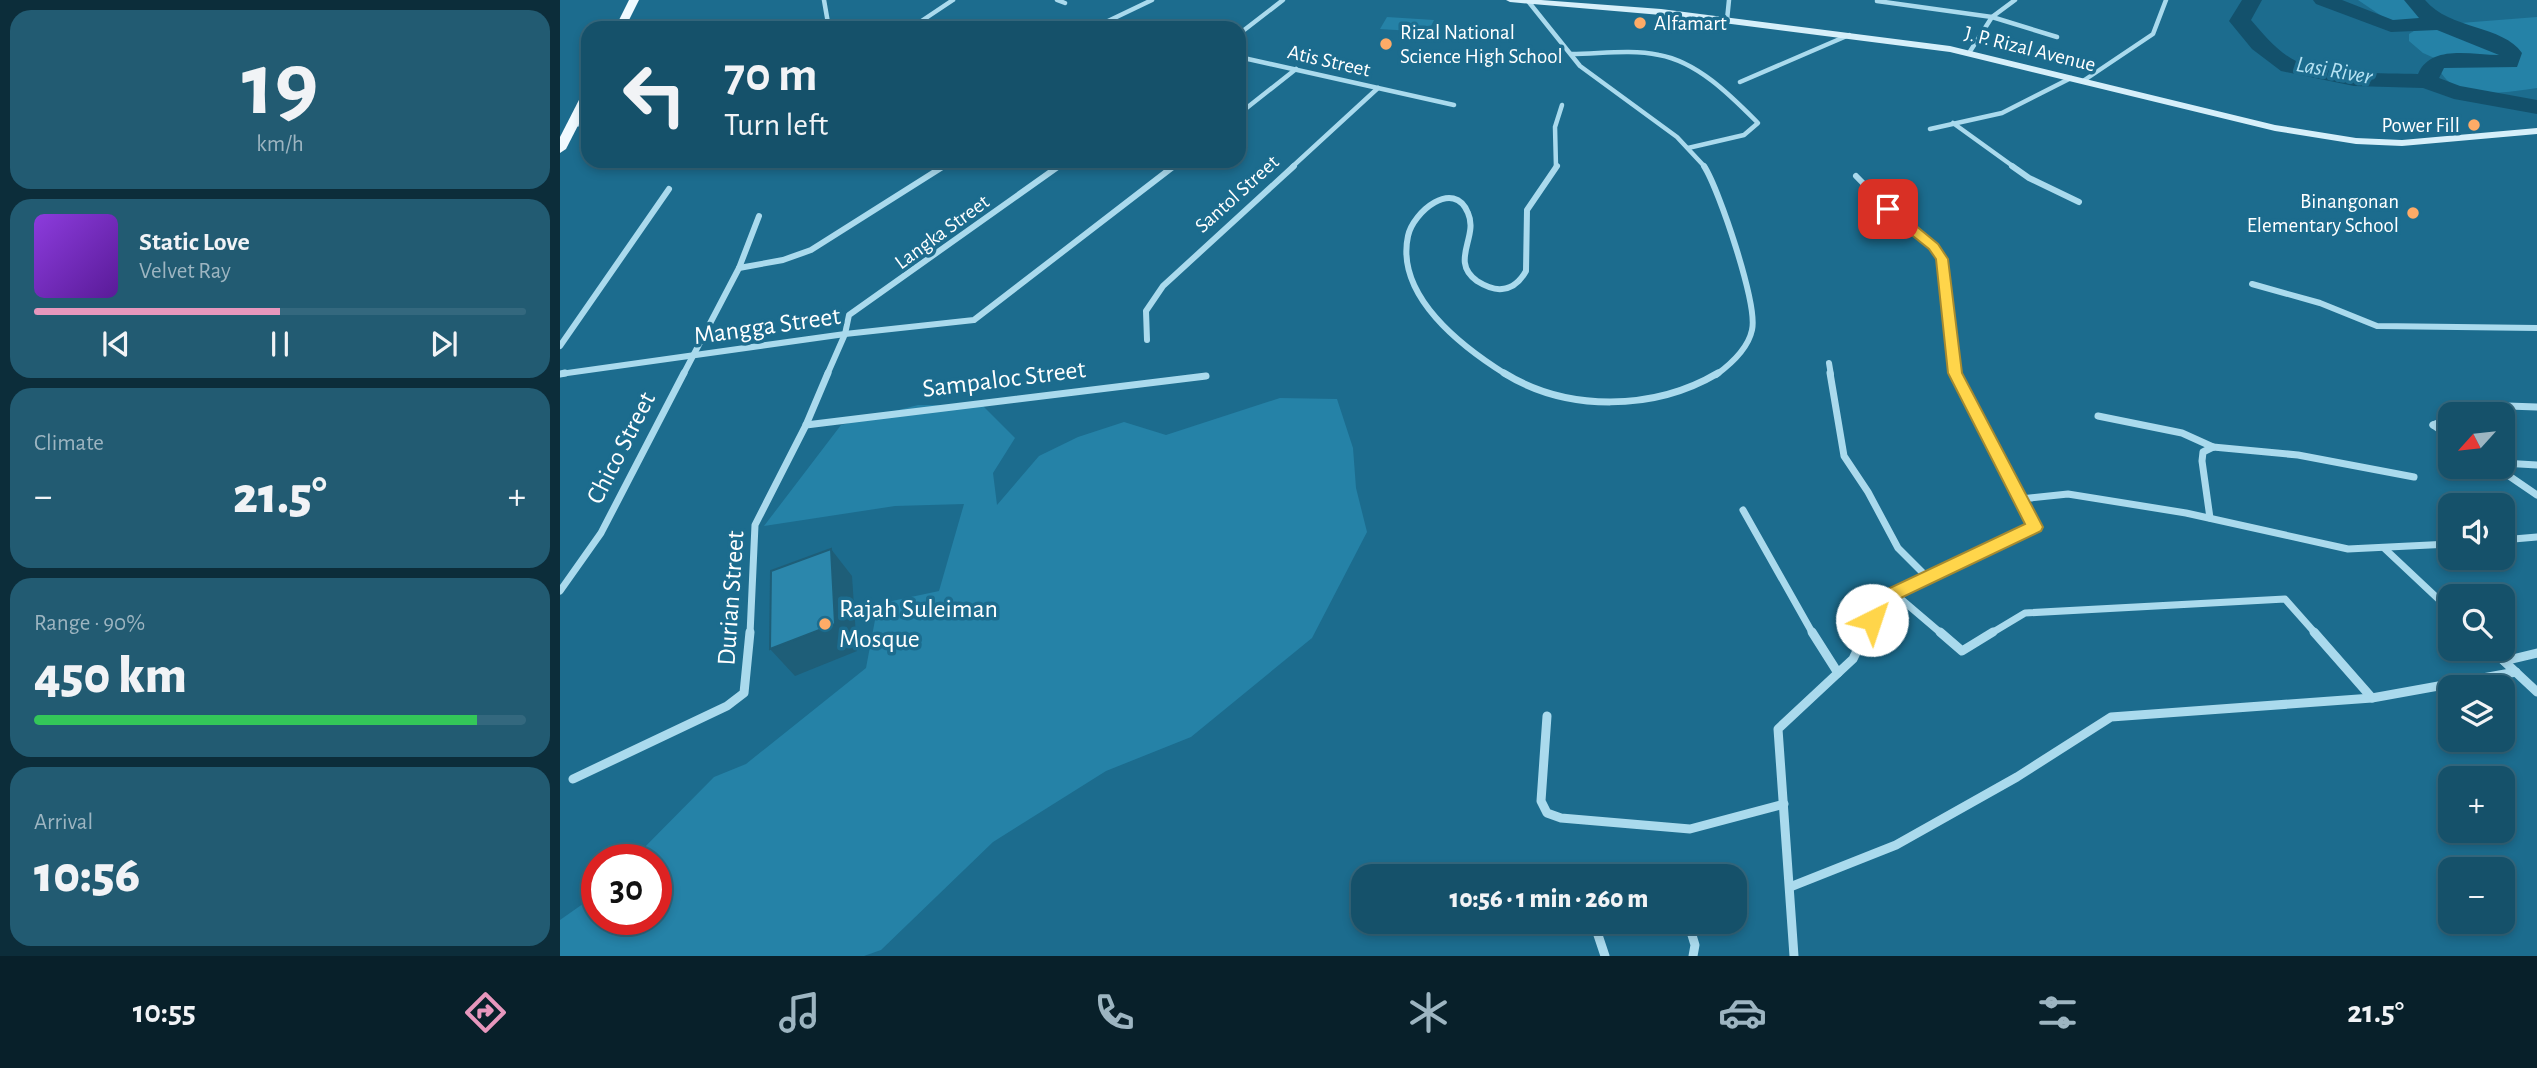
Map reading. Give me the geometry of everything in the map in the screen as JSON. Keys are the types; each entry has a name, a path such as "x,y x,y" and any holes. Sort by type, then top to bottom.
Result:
{"main road":[{"path":"624,21 634,0"},
{"name":"J. P. Rizal Avenue","path":"1510,0 1552,1 1851,34 1969,53 2274,128 2356,141 2402,143 2537,131"},
{"path":"560,149 581,108"}],"street":[{"path":"824,0 828,21"},
{"path":"922,21 953,0"},
{"path":"1057,0 1065,3"},
{"path":"1108,21 1152,0"},
{"path":"1246,29 1283,0"},
{"path":"1727,20 1729,0"},
{"path":"1969,53 1992,17 2015,0"},
{"path":"2082,81 2153,34 2165,0"},
{"path":"1528,1 1580,65 1689,148 1712,178 1729,220 1753,328 1739,357 1726,372 1702,385 1658,396 1577,403 1535,391 1497,370 1424,302 1409,274 1406,239 1413,219 1424,207 1436,200 1454,200 1466,206 1470,215 1462,256 1473,280 1491,289 1514,285 1524,276 1530,264 1527,211 1558,166 1555,130 1562,105"},
{"path":"1877,1 1992,17 2057,37"},
{"path":"1740,82 1851,34"},
{"path":"1572,54 1652,54 1670,58 1719,88 1758,123 1744,135 1689,148"},
{"name":"Atis Street","path":"1246,58 1454,105"},
{"path":"1246,108 1296,69"},
{"path":"1930,129 2002,113 2071,78"},
{"name":"Santol Street","path":"1147,340 1146,311 1163,286 1378,88"},
{"path":"1953,123 2029,178 2079,202"},
{"path":"572,125 581,124"},
{"path":"739,268 783,260 811,250 940,168"},
{"name":"Langka Street","path":"845,334 849,316 1056,168"},
{"name":"Mangga Street","path":"560,374 979,318 1171,168"},
{"path":"1794,956 1778,729 1853,659 1881,600 2035,527 1955,373 1942,259 1934,246 1902,223 1856,176"},
{"path":"560,346 669,189"},
{"name":"Chico Street","path":"560,591 601,533 739,268 759,216"},
{"path":"2252,284 2320,303 2377,326 2537,328"},
{"name":"Durian Street","path":"573,779 727,706 744,693 748,676 755,526 806,425 845,334"},
{"path":"1829,363 1835,416 1844,456 1868,492 1898,548 1928,578"},
{"name":"Sampaloc Street","path":"806,425 1206,376"},
{"path":"2515,406 2537,407"},
{"path":"2098,416 2182,433 2213,447 2298,456 2414,477"},
{"path":"2210,519 2202,461 2203,452 2213,447"},
{"path":"2515,464 2537,465"},
{"path":"2515,480 2537,495"},
{"path":"2021,499 2068,494 2210,519 2348,549 2438,545"},
{"path":"1743,510 1792,601 1838,673"},
{"path":"2515,539 2537,537"},
{"path":"2384,548 2438,599"},
{"path":"1895,594 1962,651 2025,613 2284,599 2372,698"},
{"path":"2515,658 2537,653"},
{"path":"2504,661 2537,692"},
{"path":"1790,887 1896,845 2018,777 2111,717 2372,698 2516,672"},
{"path":"1547,716 1541,801 1547,813 1561,818 1690,828 1784,804"},
{"path":"1692,934 1695,945 1693,956"},
{"path":"1598,935 1605,956"}],"shaded area":[{"path":"2358,0 2410,0 2425,20 2435,25 2537,17 2537,88 2484,93 2458,87 2448,81 2440,71 2448,64 2423,53 2409,41 2409,34 2419,28 2411,24 2395,25"},
{"path":"1387,17 1434,20 1428,32 1380,29"},
{"path":"1280,398 1337,399 1353,448 1356,488 1367,532 1312,638 1191,737 1106,771 993,842 881,950 864,956 560,956 560,920 581,905 581,935 672,935 672,844 648,844 714,777 746,764 866,668 878,604 939,591 964,504 895,506 764,526 841,425 918,405 982,405 1015,438 993,473 997,505 1039,456 1078,437 1124,422 1166,435"}],"building":[{"path":"831,549 835,624 770,649 771,571"}],"waterway":[{"name":"Lasi River","path":"2252,0 2240,21 2260,44 2289,66 2354,79 2426,81"},
{"path":"2323,0 2391,26 2436,24"},
{"name":"Lasi River","path":"2414,0 2435,21 2499,45 2511,53 2509,62 2439,61 2433,65 2426,81"},
{"name":"Lasi River","path":"2426,81 2454,92 2537,107"}],"place":[{"name":"Alfamart","path":"1640,23"},
{"name":"Rizal National Science High School","path":"1386,44"},
{"name":"Power Fill","path":"2474,125"},
{"name":"Binangonan Elementary School","path":"2413,213"},
{"name":"Rajah Suleiman Mosque","path":"825,624"}],"route":[{"path":"1872,620 1881,600 2035,527 1955,373 1942,259 1934,246 1920,238 1888,209"}]}
